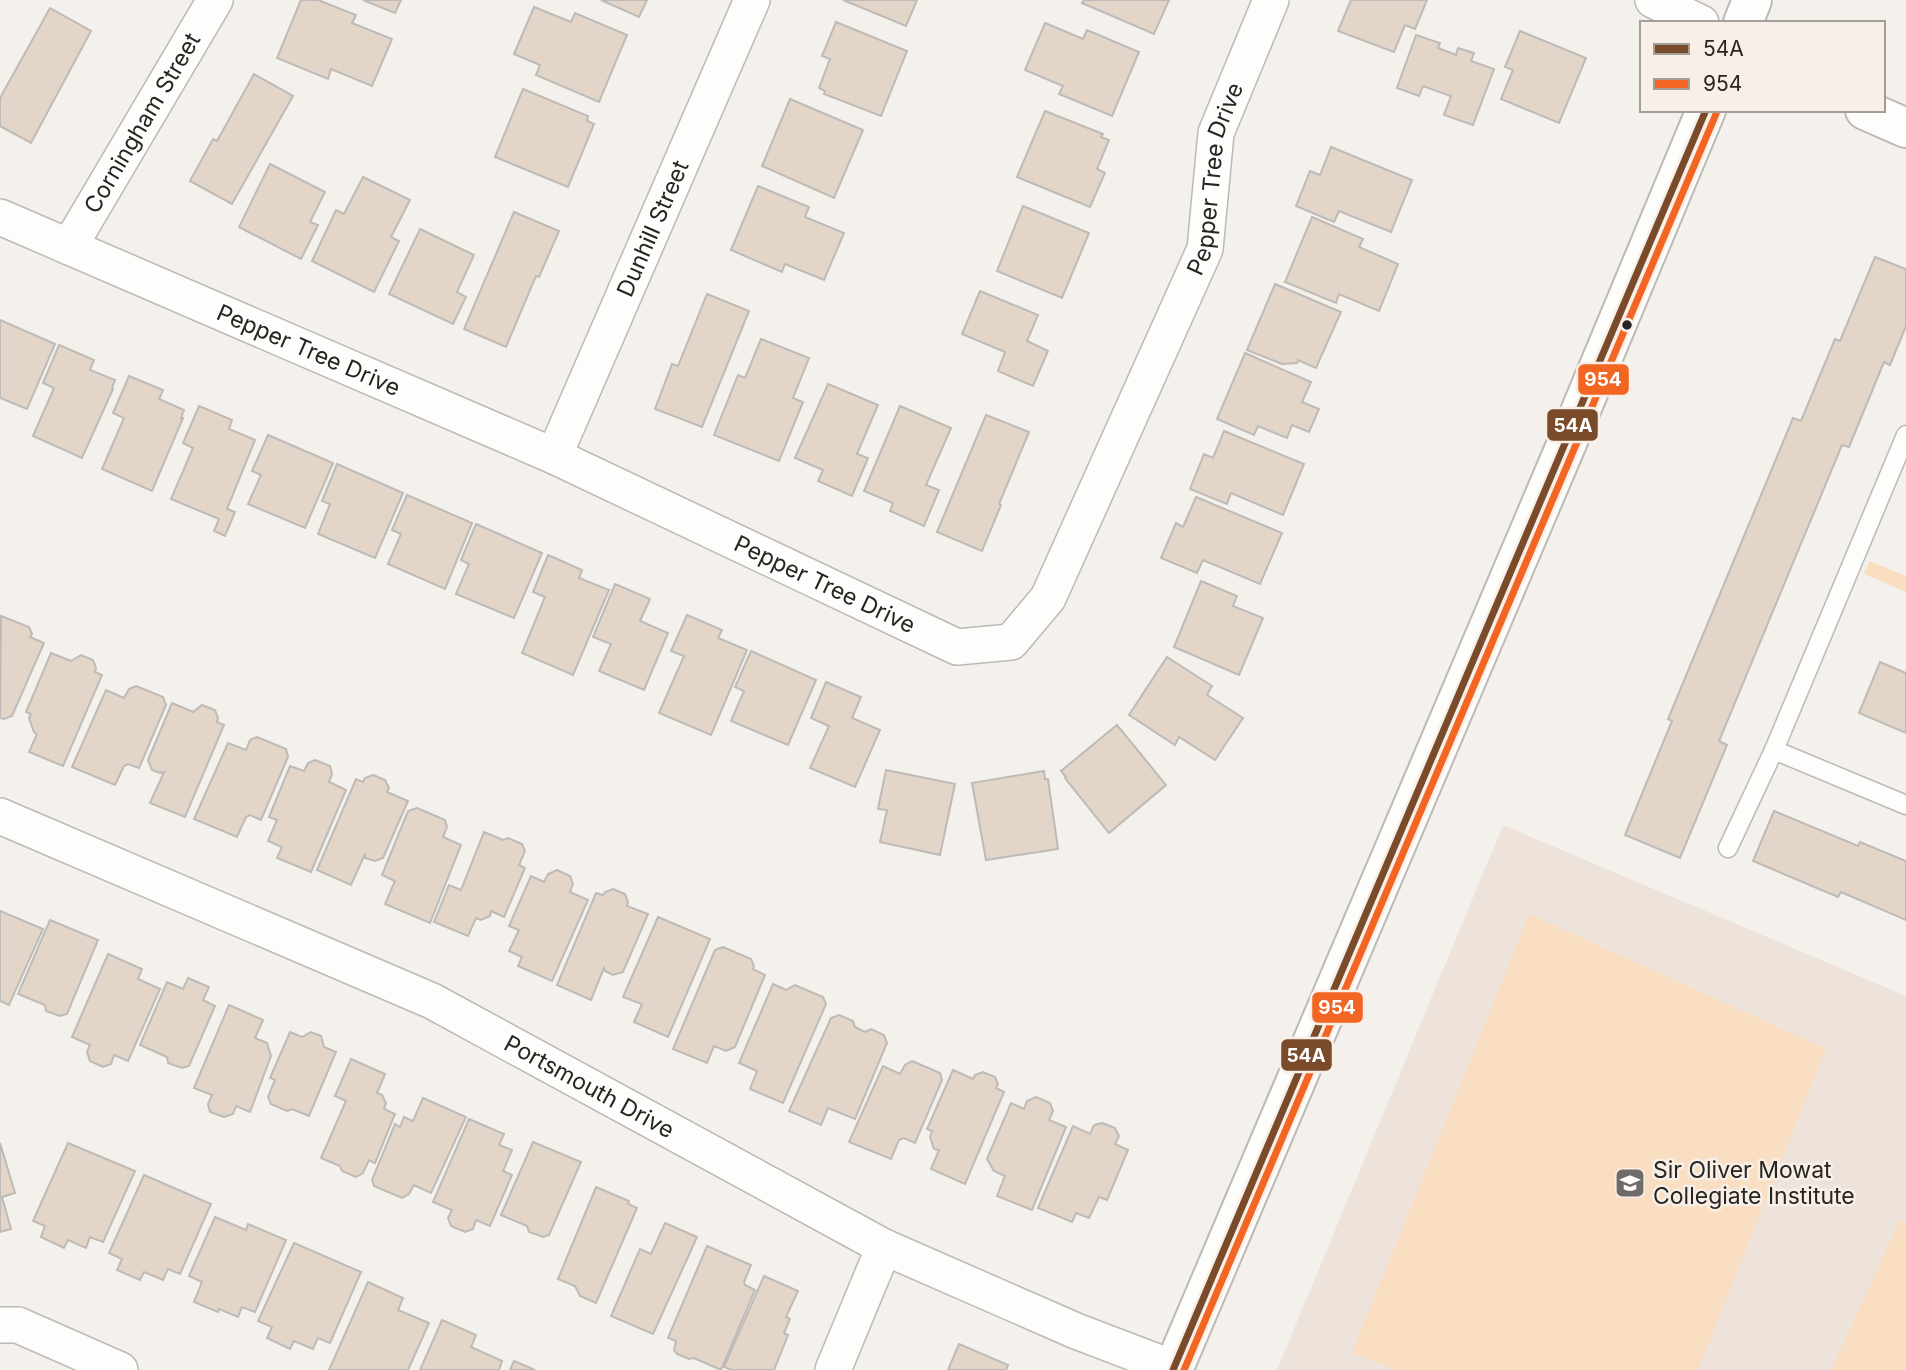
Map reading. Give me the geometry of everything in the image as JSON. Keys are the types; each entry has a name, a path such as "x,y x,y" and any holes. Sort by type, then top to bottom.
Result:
{"main road":[{"path":"1744,21 1752,0"},
{"path":"1173,1369 1705,112"},
{"path":"1869,112 1906,128"}],"street":[{"name":"Corningham Street","path":"69,247 215,0"},
{"name":"Dunhill Street","path":"554,456 752,0"},
{"name":"Pepper Tree Drive","path":"0,217 554,456 957,647 1011,642 1048,598 1205,248 1216,133 1271,0"},
{"path":"1653,0 1697,21"},
{"name":"Portsmouth Drive","path":"0,816 432,1001 884,1247 1076,1331 1173,1369"},
{"path":"833,1370 884,1247"},
{"path":"0,1325 18,1325 120,1370"}],"lane":[{"path":"1728,848 1774,750 1906,435"},
{"path":"1774,750 1897,796 1906,805"}],"shaded area":[{"path":"1870,561 1906,576 1906,592 1864,574"},
{"name":"Sir Oliver Mowat Collegiate Institute","path":"1503,825 1906,996 1906,1370 1277,1370"},
{"path":"1529,914 1826,1049 1698,1370 1395,1370 1352,1353"},
{"path":"1900,1220 1906,1223 1906,1370 1831,1370"}],"building":[{"path":"301,0 318,0 356,15 352,23 392,39 372,86 331,69 328,79 277,58"},
{"path":"363,0 401,0 395,13"},
{"path":"601,0 647,0 639,17"},
{"path":"843,0 917,0 906,26"},
{"path":"1084,0 1169,0 1154,34 1082,3"},
{"path":"1351,0 1427,0 1415,29 1405,25 1394,52 1338,31"},
{"path":"534,7 571,22 575,13 627,35 599,102 536,75 540,65 514,54"},
{"path":"50,8 91,31 31,143 0,126 0,98"},
{"path":"836,22 907,51 881,116 824,94 825,91 819,88 830,59 822,56"},
{"path":"1045,23 1083,39 1087,30 1139,52 1112,116 1059,94 1063,86 1025,70"},
{"path":"1520,31 1586,58 1559,123 1501,99 1513,70 1505,67"},
{"path":"1416,35 1440,43 1438,48 1456,55 1458,48 1474,53 1471,61 1494,69 1473,125 1444,115 1451,96 1423,86 1419,96 1397,88"},
{"path":"254,74 293,96 232,204 190,181 213,139 217,141"},
{"path":"523,89 588,116 587,121 594,124 568,187 495,157"},
{"path":"790,99 863,130 834,198 762,166"},
{"path":"1045,111 1103,134 1101,137 1109,140 1097,169 1105,173 1090,207 1017,177"},
{"path":"1331,147 1412,180 1391,232 1339,211 1334,222 1296,206 1310,171 1320,175"},
{"path":"270,164 325,192 310,222 318,225 301,259 239,227"},
{"path":"363,177 410,200 391,237 399,241 374,292 312,261 336,210 344,214"},
{"path":"758,186 809,207 805,217 844,233 824,280 785,264 782,272 731,250"},
{"path":"1023,206 1089,233 1062,298 997,271"},
{"path":"514,212 559,231 539,277 536,276 506,347 464,329"},
{"path":"1312,217 1363,239 1359,247 1398,264 1379,311 1339,294 1336,303 1285,282"},
{"path":"420,229 474,255 457,292 466,297 453,324 389,294"},
{"path":"1875,257 1906,269 1906,326 1890,365 1884,362 1849,447 1842,445 1719,741 1727,745 1680,858 1625,835 1672,721 1668,719 1793,418 1801,421 1835,339 1840,341"},
{"path":"1275,284 1341,312 1316,368 1298,360 1297,363 1282,364 1247,350"},
{"path":"980,291 1038,315 1027,341 1048,351 1033,386 998,371 1005,352 962,334"},
{"path":"707,294 749,311 702,427 655,409 672,364 678,366"},
{"path":"0,320 55,344 27,409 0,398"},
{"path":"761,339 809,358 793,398 803,402 779,461 714,435 738,375 745,378"},
{"path":"59,345 94,360 90,370 115,380 82,458 33,436 54,388 43,383"},
{"path":"1245,353 1311,382 1302,402 1319,409 1309,432 1292,425 1287,438 1258,426 1254,435 1217,419"},
{"path":"129,376 163,390 159,399 184,410 152,491 102,469 124,418 113,413"},
{"path":"828,384 878,405 857,454 868,458 852,496 818,481 823,470 795,458"},
{"path":"199,406 232,420 229,429 255,440 227,509 235,512 225,536 214,531 219,519 171,499 193,448 183,443"},
{"path":"900,406 951,428 926,485 939,490 924,526 890,511 893,503 864,491"},
{"path":"986,415 1029,432 982,551 937,532"},
{"path":"1224,431 1304,464 1283,515 1231,493 1227,504 1190,489 1204,454 1213,458"},
{"path":"268,435 333,463 305,528 248,504 261,475 252,471"},
{"path":"337,464 403,493 375,558 318,534 330,504 322,501"},
{"path":"407,495 472,523 445,589 388,564 401,534 392,530"},
{"path":"1196,497 1282,533 1260,584 1203,560 1197,573 1161,558 1176,523 1183,527"},
{"path":"476,524 542,553 514,618 456,594 469,564 461,560"},
{"path":"548,555 582,570 579,578 609,590 573,675 522,653 545,597 533,592"},
{"path":"1201,581 1237,596 1233,606 1263,618 1239,675 1174,647"},
{"path":"615,584 650,599 640,621 668,633 644,690 599,671 611,644 593,637"},
{"path":"687,615 722,630 718,638 747,650 711,735 659,713 684,656 671,651"},
{"path":"1,616 29,627 32,634 30,637 44,643 12,716 4,719 0,718"},
{"path":"751,651 816,680 788,745 731,721 744,691 735,687"},
{"path":"51,653 71,661 81,655 93,660 95,672 102,675 63,766 29,752 37,734 29,718 31,714 26,712"},
{"path":"1167,657 1212,686 1207,695 1243,718 1215,760 1179,737 1175,745 1129,715"},
{"path":"1880,662 1906,673 1906,733 1859,713"},
{"path":"826,682 861,697 852,718 880,730 855,787 810,768 829,726 811,718"},
{"path":"136,686 163,697 166,705 139,768 128,764 124,766 115,785 72,767 106,690 124,698 129,689"},
{"path":"172,703 193,712 202,705 215,710 217,722 224,725 185,817 150,803 164,772 152,770 148,760"},
{"path":"1117,725 1166,785 1109,833 1061,771"},
{"path":"257,737 286,749 288,757 261,820 250,815 246,817 237,837 194,819 228,743 246,750 250,740"},
{"path":"315,760 330,766 332,774 329,782 346,790 311,872 277,858 282,847 268,841 277,820 269,817 290,766 304,771 308,763"},
{"path":"886,770 955,784 940,855 880,842 887,810 878,809"},
{"path":"1044,771 1045,779 1048,779 1058,849 986,860 972,783"},
{"path":"373,775 385,780 389,788 387,792 408,801 383,858 375,861 365,858 365,854 351,885 317,870 356,779 363,782 365,778"},
{"path":"417,808 445,820 447,827 443,837 461,845 430,923 385,904 395,881 382,875 408,811"},
{"path":"1774,811 1858,846 1860,842 1906,861 1906,920 1841,892 1838,897 1753,861"},
{"path":"484,832 522,844 525,851 519,865 525,868 504,917 491,911 490,916 481,920 476,918 468,936 434,922 449,885 461,890"},
{"path":"557,870 570,876 573,884 570,892 588,900 552,981 518,966 522,957 509,951 519,930 509,926 531,876 544,882 548,874"},
{"path":"613,889 625,894 627,906 648,914 623,972 613,975 604,968 591,1000 557,985 596,893 603,895"},
{"path":"0,911 43,929 9,1005 0,1001"},
{"path":"658,917 710,939 668,1037 634,1022 642,1004 623,997"},
{"path":"50,920 98,940 67,1014 60,1016 46,1011 45,1005 18,994"},
{"path":"723,947 751,959 753,969 765,975 735,1047 726,1051 714,1046 707,1063 673,1049 715,950"},
{"path":"108,954 142,969 138,979 160,989 128,1061 114,1055 111,1064 103,1067 90,1061 87,1052 90,1045 72,1037"},
{"path":"188,978 209,987 203,1000 215,1006 189,1066 182,1068 168,1063 167,1057 140,1045 167,982 183,989"},
{"path":"773,984 786,990 795,985 823,997 826,1004 783,1103 750,1089 757,1071 739,1063"},
{"path":"229,1005 263,1020 255,1038 267,1043 271,1056 250,1112 236,1106 233,1114 224,1117 210,1112 208,1104 212,1095 194,1088"},
{"path":"839,1015 853,1021 855,1027 865,1032 871,1029 884,1035 887,1043 855,1119 828,1108 821,1125 789,1111 831,1018"},
{"path":"290,1032 302,1037 311,1032 321,1036 324,1047 336,1052 309,1116 271,1104 268,1097 275,1080 270,1078"},
{"path":"351,1059 385,1074 377,1093 382,1095 386,1103 384,1109 395,1114 375,1163 369,1160 363,1173 356,1177 321,1158 346,1101 335,1096"},
{"path":"912,1061 940,1073 942,1080 915,1143 904,1138 899,1140 891,1159 849,1142 883,1066 900,1074 905,1065"},
{"path":"953,1070 973,1079 975,1075 983,1072 995,1077 998,1084 996,1088 1004,1092 965,1184 931,1169 939,1150 934,1149 930,1137 932,1131 927,1129"},
{"path":"1036,1097 1050,1103 1053,1111 1049,1120 1066,1127 1032,1210 997,1196 1005,1176 994,1171 987,1159 1011,1103 1024,1109 1027,1101"},
{"path":"423,1098 466,1117 431,1193 414,1185 409,1194 402,1198 374,1186 372,1180 395,1124 400,1127 404,1117 413,1121"},
{"path":"469,1119 504,1134 499,1145 512,1150 503,1171 512,1175 490,1226 476,1220 473,1229 465,1232 451,1226 448,1218 452,1210 433,1202"},
{"path":"1102,1123 1115,1128 1119,1136 1115,1144 1128,1150 1107,1200 1099,1197 1089,1218 1076,1213 1072,1222 1038,1208 1073,1126 1090,1134 1094,1125"},
{"path":"533,1142 581,1162 549,1235 543,1237 529,1232 527,1226 501,1215"},
{"path":"0,1143 15,1193 2,1197 11,1229 0,1232"},
{"path":"68,1143 135,1171 103,1242 90,1237 86,1248 68,1240 64,1248 41,1237 45,1226 33,1221"},
{"path":"144,1175 211,1204 180,1274 168,1269 163,1280 144,1272 140,1280 117,1270 122,1259 109,1253"},
{"path":"596,1187 629,1201 628,1204 637,1208 596,1303 580,1296 575,1286 558,1279"},
{"path":"215,1217 246,1230 248,1224 286,1240 255,1312 242,1307 238,1317 194,1302 202,1282 189,1276"},
{"path":"665,1223 697,1237 653,1334 611,1316 640,1249 651,1254"},
{"path":"294,1243 361,1272 330,1343 318,1338 313,1349 294,1341 290,1349 267,1338 272,1327 258,1321"},
{"path":"707,1246 751,1265 744,1282 755,1290 721,1370 677,1354 674,1350 676,1341 668,1338"},
{"path":"764,1276 798,1291 786,1317 790,1319 784,1333 788,1335 774,1370 732,1370 724,1367"},
{"path":"368,1282 403,1298 398,1310 429,1323 408,1370 329,1370"},
{"path":"442,1320 476,1335 471,1347 502,1361 499,1370 420,1370"},
{"path":"959,1344 1008,1365 1006,1370 948,1370"},
{"path":"514,1361 535,1370 510,1370"}],"transit line":[{"name":"54A","path":"1173,1370 1705,112"},
{"name":"954","path":"1184,1370 1716,114"}],"place":[{"name":"Sir Oliver Mowat Collegiate Institute","path":"1630,1183"}]}
